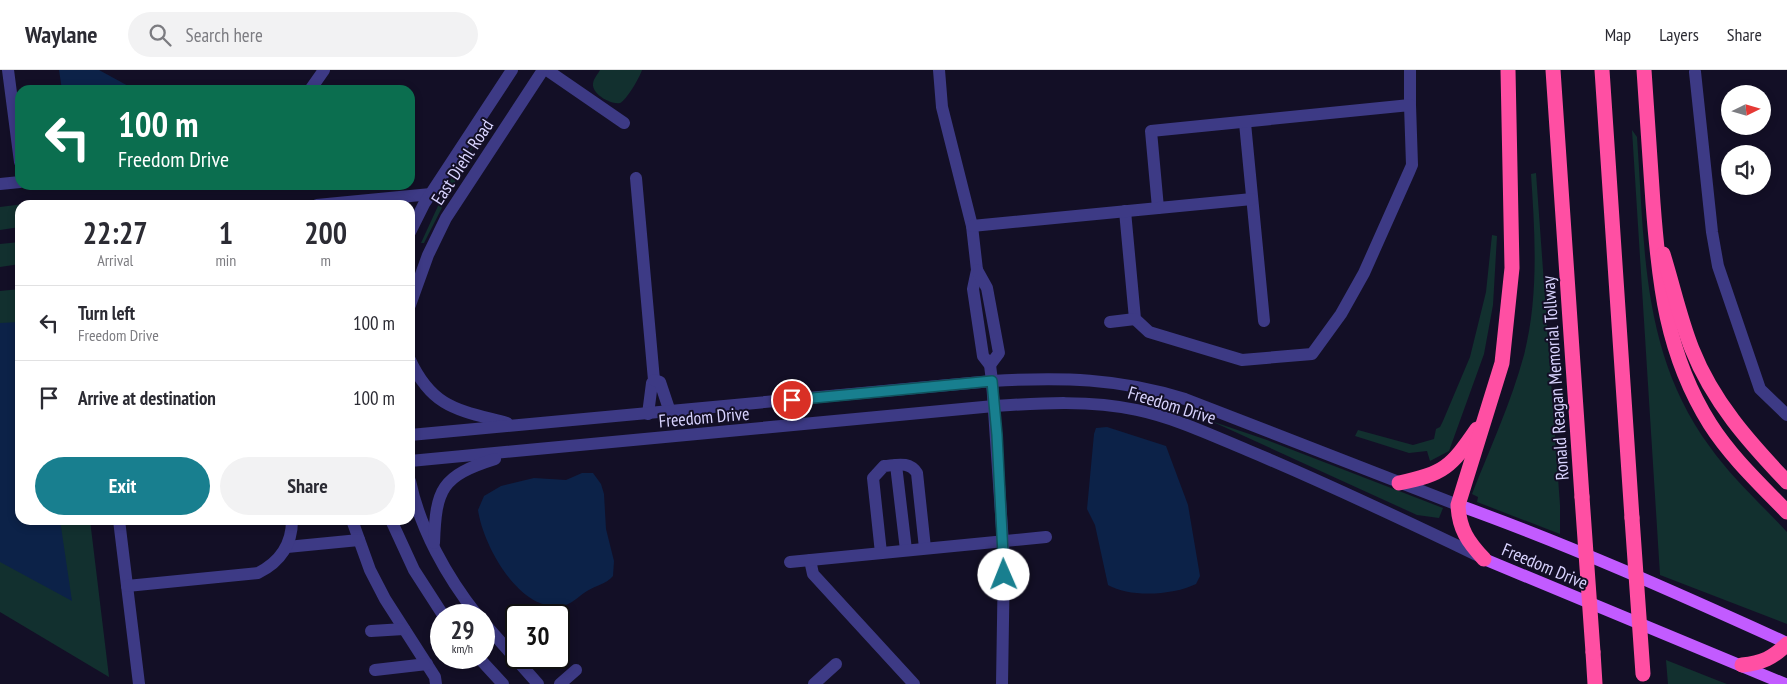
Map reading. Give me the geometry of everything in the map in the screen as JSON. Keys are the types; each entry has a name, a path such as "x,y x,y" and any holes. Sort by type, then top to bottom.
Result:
{"highway":[{"path":"1484,559 1464,536 1459,520 1458,505 1502,363 1512,268 1508,70"},
{"name":"Ronald Reagan Memorial Tollway","path":"1553,70 1595,684"},
{"path":"1602,70 1643,679"},
{"path":"1644,70 1660,288 1668,329 1692,392 1725,445 1787,512"},
{"path":"1655,225 1684,325 1703,374 1735,425 1787,482"},
{"path":"1399,483 1428,478 1451,463 1486,415"},
{"path":"1742,665 1757,664 1774,658 1787,643"}],"main road":[{"name":"Freedom Drive","path":"1458,505 1557,542 1662,586 1787,643"},
{"name":"Freedom Drive","path":"1484,559 1784,684"}],"street":[{"path":"8,70 15,124"},
{"path":"314,85 324,70"},
{"name":"East Diehl Road","path":"415,220 512,70"},
{"path":"545,70 624,122"},
{"name":"East Diehl Road","path":"415,292 428,255 446,218 545,70"},
{"path":"939,70 942,106 972,226 977,270 973,289 983,356 990,365 992,381 1003,541 1002,684"},
{"path":"1125,211 1136,319 1149,332 1242,360 1312,354 1341,314 1364,272 1412,165 1410,70"},
{"path":"1696,72 1712,232 1718,266 1760,389 1787,416"},
{"path":"1158,208 1151,131 1410,105"},
{"path":"1245,123 1264,321"},
{"path":"636,178 654,380 648,414"},
{"path":"0,184 15,182"},
{"path":"400,200 431,194"},
{"path":"972,226 1252,200"},
{"path":"1110,322 1136,319"},
{"path":"415,369 426,388 446,405 516,425"},
{"name":"Freedom Drive","path":"415,435 992,381 1062,378 1091,379 1156,390 1185,399 1458,505"},
{"path":"654,380 660,382 670,412"},
{"name":"Freedom Drive","path":"415,462 994,406 1081,403 1114,406 1161,416 1282,464 1484,559"},
{"path":"434,546 436,504 442,490 456,475 473,466 520,452"},
{"path":"896,465 906,550"},
{"path":"881,553 873,478 877,471 884,466 913,467 917,473 925,548"},
{"path":"415,497 434,546 469,604"},
{"path":"120,525 138,684"},
{"path":"127,586 258,573 271,566 287,547 292,525"},
{"path":"354,525 370,570 384,599 435,677 436,684"},
{"path":"393,525 414,570 436,604"},
{"path":"790,562 1046,537"},
{"path":"287,547 359,540"},
{"path":"810,560 813,574 914,684"},
{"path":"371,632 404,629"},
{"path":"495,635 538,684"},
{"path":"375,670 427,664"},
{"path":"814,684 836,664"},
{"path":"489,669 503,684"},
{"path":"560,684 576,670"}],"green space":[{"path":"600,70 642,70 626,98 620,103 616,103 603,98 594,88 594,80"},
{"path":"1632,130 1637,137 1645,259 1659,337 1671,375 1687,411 1710,447 1737,480 1787,532 1787,624 1660,575"},
{"path":"477,139 424,243 421,243 449,182"},
{"path":"1536,173 1560,505 1560,534 1477,502 1478,497 1472,494 1513,390 1529,333 1535,265 1531,174"},
{"path":"15,205 15,228 0,230 0,207"},
{"path":"1492,235 1497,236 1493,305 1484,354 1449,451 1430,461 1427,451 1409,453 1355,436 1358,430 1413,445 1434,439 1436,429 1440,427 1443,421 1470,357 1486,292"},
{"path":"15,242 15,265 0,267 0,244"},
{"path":"15,290 15,525 91,525 109,677 0,612 0,291"},
{"path":"1211,421 1267,440 1443,508 1439,518 1417,515"},
{"path":"1666,660 1719,681 1727,684 1668,684"}],"water":[{"path":"59,70 99,70 126,85 61,85"},
{"path":"15,322 15,525 61,525 72,601 0,562 0,323"},
{"path":"1107,427 1166,446 1188,505 1200,576 1196,584 1176,591 1152,594 1128,592 1108,585 1095,525 1087,509 1094,434 1096,428"},
{"path":"582,473 593,473 601,484 604,494 606,529 614,561 613,576 568,604 544,604 531,598 506,573 487,541 478,510 484,496 501,486 534,478 566,480"}],"route":[{"path":"792,400 992,381 997,435 1004,575"}]}
